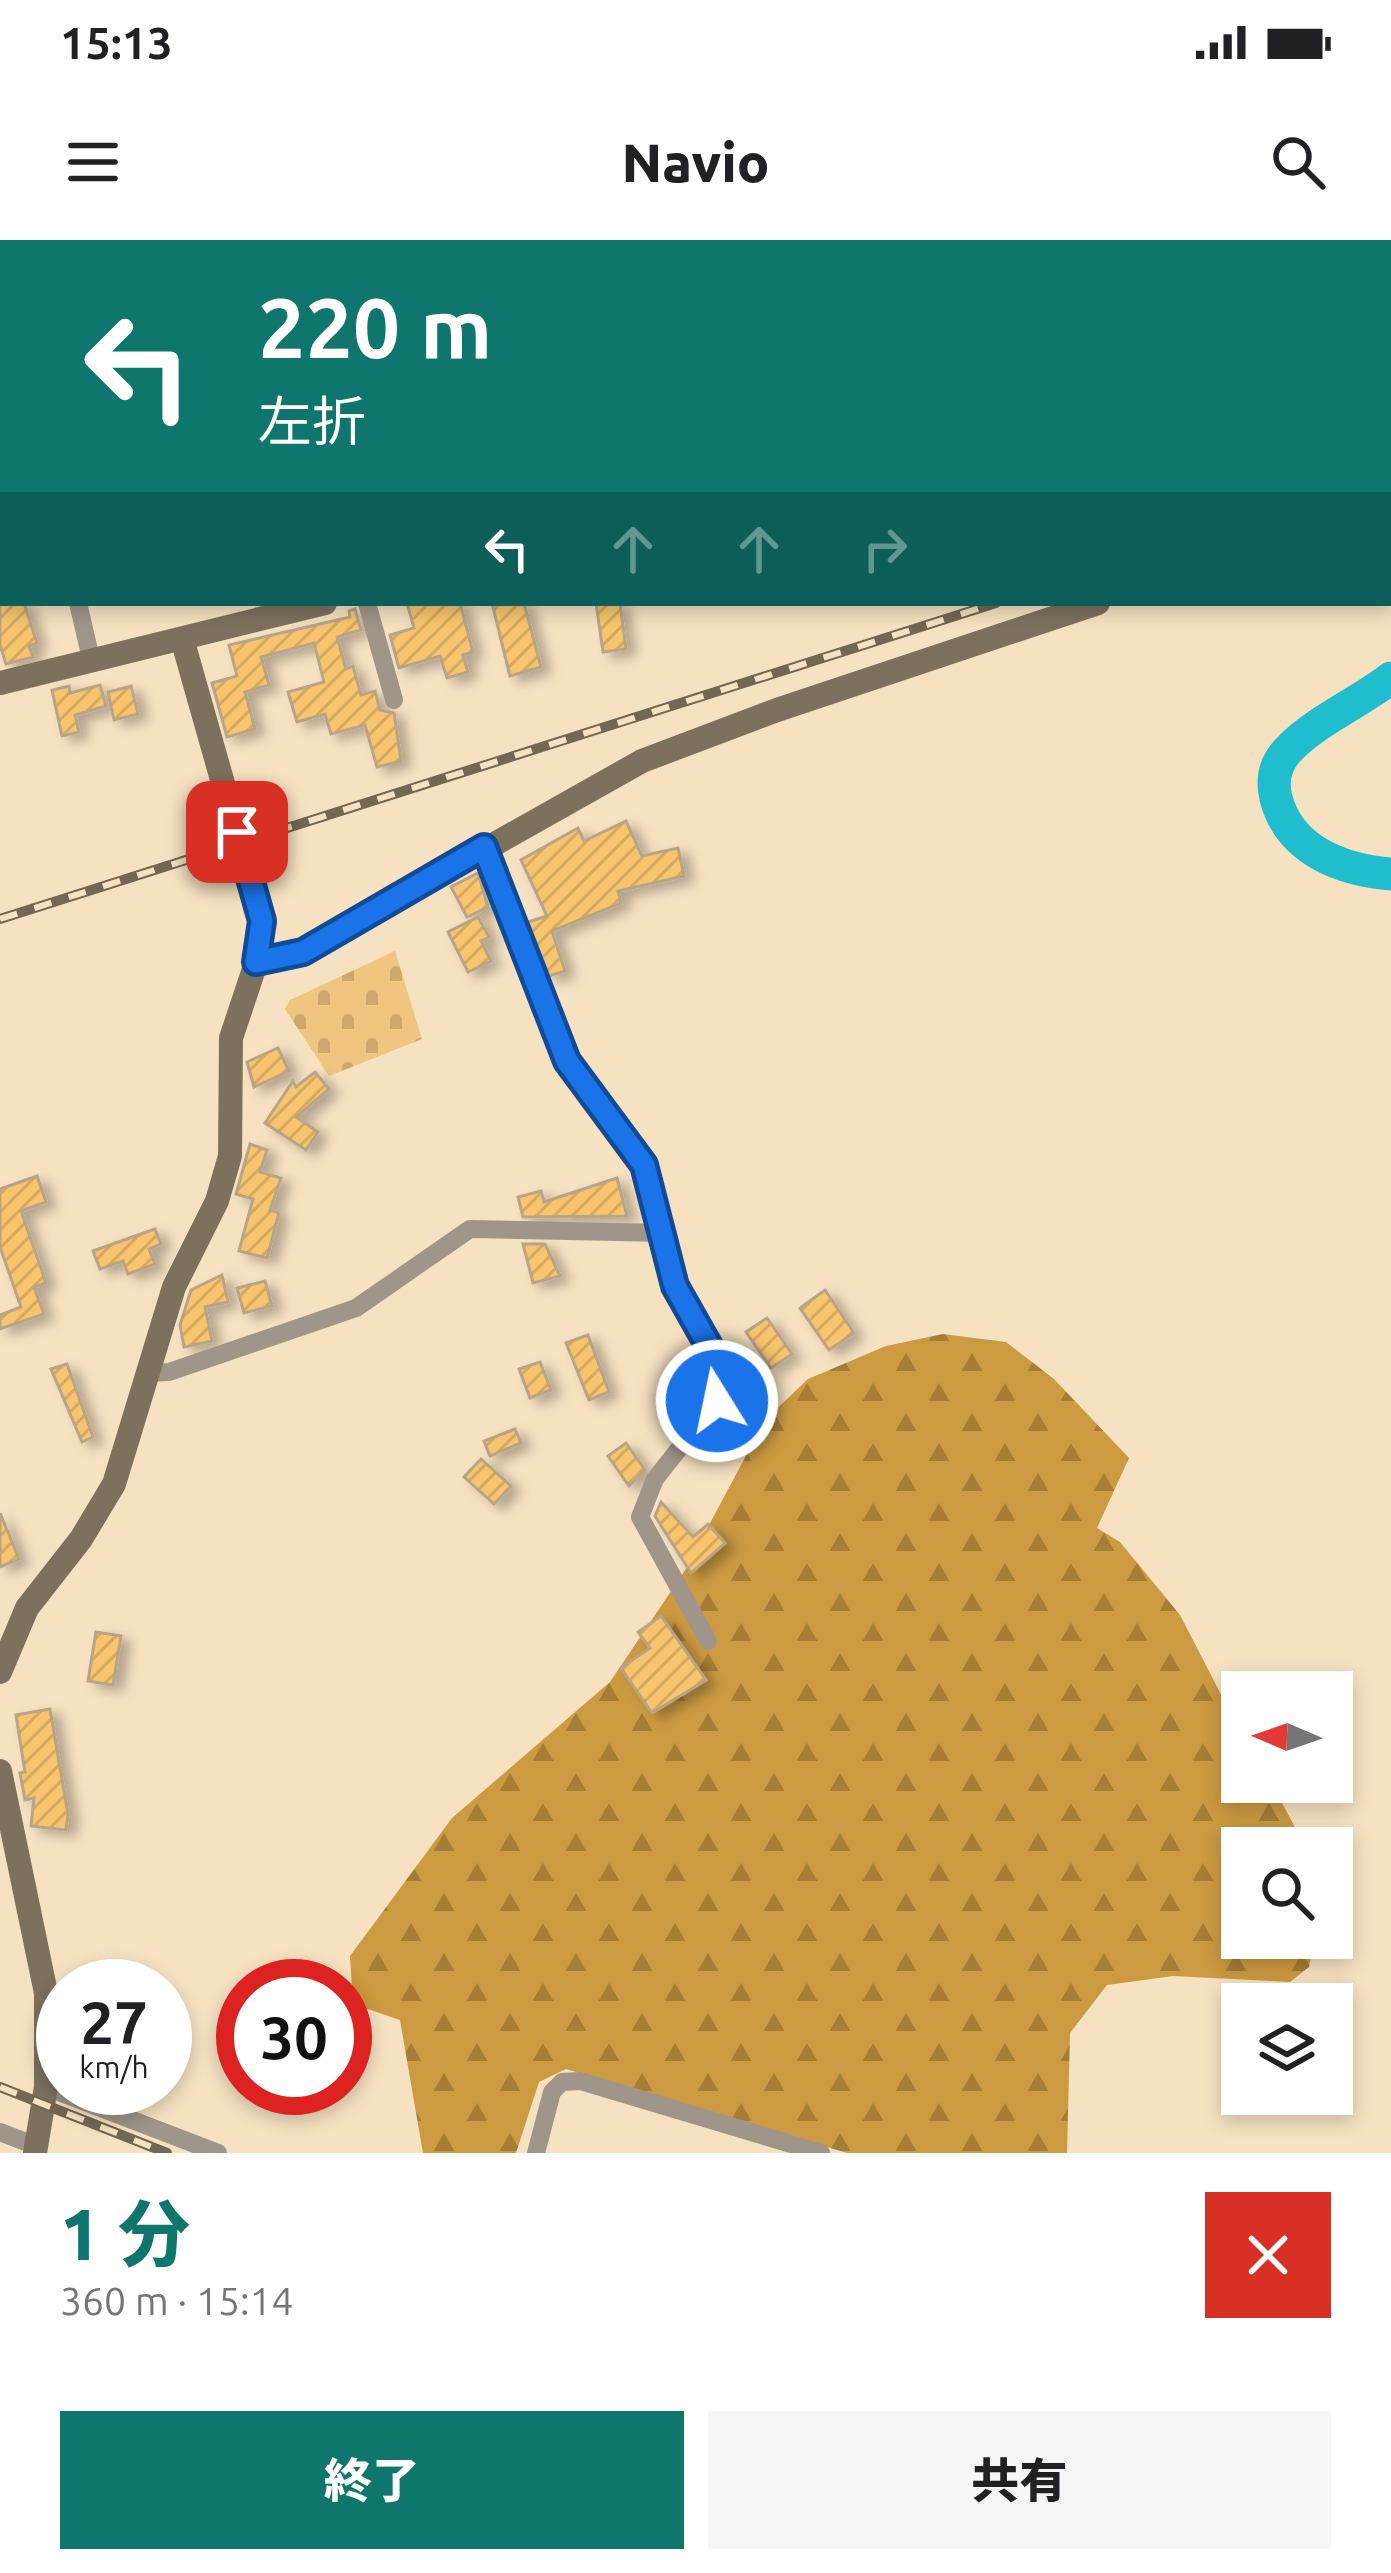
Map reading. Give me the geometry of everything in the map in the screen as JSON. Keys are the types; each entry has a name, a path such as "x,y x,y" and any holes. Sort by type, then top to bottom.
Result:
{"street":[{"path":"79,606 92,663"},
{"path":"0,683 183,642 314,606"},
{"path":"369,606 394,700"},
{"path":"256,962 303,952 642,761 798,702 1089,606"},
{"path":"0,1672 27,1608 81,1539 114,1484 174,1287 224,1181 230,1156 231,1038 256,962 262,921 183,642"},
{"path":"484,847 567,1061 644,1165 675,1286 718,1362 721,1386 703,1424 640,1503 640,1517 708,1640"},
{"path":"146,1373 169,1372 356,1308 470,1229 664,1233"},
{"path":"0,1772 39,1959"},
{"path":"536,2153 552,2092 562,2082 580,2080 820,2153"},
{"path":"0,2132 35,2149 41,2115"},
{"path":"119,2115 218,2153"}],"green space":[{"path":"395,951 422,1039 329,1076 285,1009 290,1000"},
{"path":"943,1334 1006,1342 1054,1379 1129,1458 1097,1528 1120,1542 1180,1615 1221,1694 1221,1803 1282,1803 1295,1827 1221,1827 1221,1959 1311,1959 1309,1967 1290,1982 1173,1976 1107,1985 1070,2033 1067,2153 847,2153 566,2069 539,2082 516,2153 423,2153 400,2020 372,2010 372,1959 350,1956 452,1818 610,1682 684,1572 765,1420 808,1379 886,1346"}],"building":[{"path":"0,606 25,606 37,643 29,646 33,657 6,664 0,645"},
{"path":"408,606 461,606 473,652 463,655 468,672 447,678 440,656 399,668 390,635 414,628"},
{"path":"493,606 525,606 541,667 510,676"},
{"path":"596,606 620,606 626,649 603,652"},
{"path":"355,609 361,630 337,637 346,669 353,666 361,695 375,691 380,710 394,713 401,761 377,767 365,725 331,734 325,714 297,722 288,692 324,682 314,643 261,657 269,685 245,692 255,729 227,737 212,683 237,676 229,645 350,617 349,611"},
{"path":"100,685 106,706 75,715 79,732 62,736 52,690 69,686 70,693"},
{"path":"131,686 138,714 114,720 108,692"},
{"path":"626,821 642,856 678,848 684,876 618,891 621,903 552,931 565,971 549,976 528,922 547,916 521,860 578,828 584,841"},
{"path":"478,873 488,907 467,917 451,887"},
{"path":"478,917 489,937 481,941 491,961 468,972 448,932"},
{"path":"278,1048 289,1071 254,1087 247,1062"},
{"path":"315,1072 329,1089 296,1117 318,1132 306,1150 265,1123 293,1081 296,1087"},
{"path":"250,1144 267,1150 260,1172 281,1178 270,1210 279,1213 267,1258 239,1251 253,1199 236,1194"},
{"path":"37,1176 46,1202 21,1211 46,1283 34,1287 44,1314 0,1329 0,1315 21,1307 0,1247 0,1189"},
{"path":"617,1178 627,1216 523,1217 518,1197 541,1191 544,1202"},
{"path":"155,1229 161,1244 149,1249 155,1264 128,1274 123,1261 100,1269 93,1251"},
{"path":"523,1244 545,1244 560,1276 533,1283"},
{"path":"222,1275 228,1302 205,1307 212,1341 184,1347 180,1325 191,1290"},
{"path":"265,1281 272,1306 244,1313 237,1288"},
{"path":"825,1290 854,1333 829,1350 800,1308"},
{"path":"767,1318 792,1354 771,1368 746,1332"},
{"path":"588,1335 609,1392 589,1400 566,1343"},
{"path":"540,1362 551,1390 530,1398 519,1369"},
{"path":"67,1364 93,1437 82,1442 51,1369"},
{"path":"515,1429 521,1443 490,1456 484,1441"},
{"path":"626,1443 645,1470 629,1486 608,1456"},
{"path":"481,1459 511,1486 494,1504 464,1477"},
{"path":"661,1502 693,1537 708,1524 725,1543 691,1573 655,1516"},
{"path":"0,1513 19,1559 0,1567"},
{"path":"661,1616 706,1680 652,1713 621,1668 650,1648 638,1632"},
{"path":"96,1632 121,1636 113,1685 88,1681"},
{"path":"50,1709 68,1814 66,1830 31,1826 34,1798 25,1800 20,1773 25,1772 16,1715"}],"waterway":[{"path":"1391,678 1291,747 1278,764 1274,784 1283,816 1305,844 1336,862 1391,874"}],"railway":[{"path":"0,919 987,606"},
{"path":"0,2087 167,2153"}],"route":[{"path":"237,832 262,921 256,962 303,952 484,847 567,1061 644,1165 675,1286 686,1314 718,1362 721,1386 717,1401"}]}
